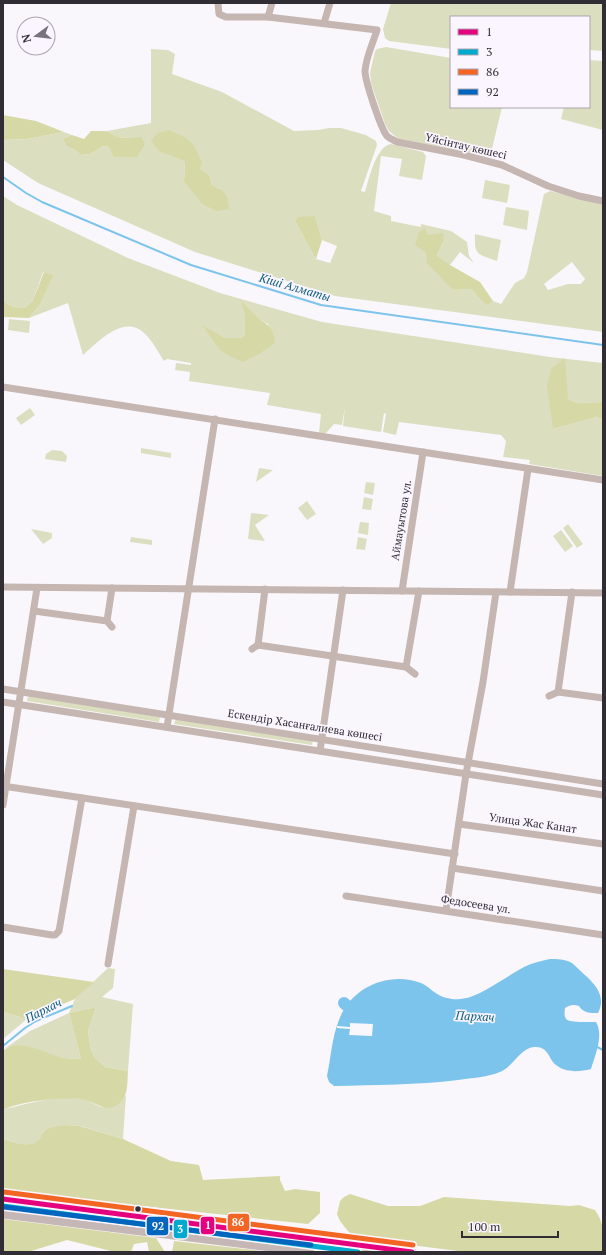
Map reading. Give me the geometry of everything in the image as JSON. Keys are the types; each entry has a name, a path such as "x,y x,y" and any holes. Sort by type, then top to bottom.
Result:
{"main road":[{"path":"3,1199 412,1252"},
{"path":"3,1214 310,1252"},
{"path":"168,1234 170,1220"}],"street":[{"path":"218,3 219,14 226,17 268,18 324,23 330,3"},
{"path":"268,18 272,3"},
{"name":"Үйсінтау көшесі","path":"324,23 377,30 365,72 367,85 372,100 386,134 391,139 397,142 502,164 548,186 578,196 603,201"},
{"path":"3,387 603,480"},
{"path":"167,727 215,419"},
{"name":"Аймауытова ул.","path":"402,591 423,452"},
{"path":"510,592 528,469"},
{"path":"3,587 603,593"},
{"path":"3,805 4,786 37,588"},
{"path":"107,621 112,588"},
{"path":"264,589 255,647 333,656 406,667 414,674"},
{"path":"320,751 343,590"},
{"path":"406,667 419,591"},
{"path":"446,910 466,774 483,682 496,592"},
{"path":"558,692 572,592"},
{"path":"34,611 107,621 112,627"},
{"name":"Ескендір Хасанғалиева көшесі","path":"3,689 169,714 603,784"},
{"path":"549,696 558,692 603,698"},
{"name":"Ескендір Хасанғалиева көшесі","path":"3,702 603,795"},
{"path":"4,786 455,854"},
{"path":"3,927 52,935 55,935 58,931 82,798"},
{"path":"108,964 134,806"},
{"name":"Улица Жас Канат","path":"459,824 603,844"},
{"path":"452,868 603,891"},
{"name":"Федосеева ул.","path":"346,896 603,935"}],"green space":[{"path":"391,3 603,3 603,51 590,50 590,16 450,16 450,49 389,41 385,38 383,29"},
{"path":"386,47 450,58 450,108 502,108 490,157 399,139 389,131 385,124 371,83 370,73 375,51"},
{"path":"151,49 168,50 175,54 172,74 222,92 294,131 341,128 366,135 376,141 377,145 361,191 365,192 377,157 386,146 391,144 423,152 426,156 422,180 399,176 402,159 381,156 374,211 391,216 391,221 421,227 421,224 451,231 467,242 469,256 474,263 460,252 450,265 437,255 444,241 428,235 425,228 426,252 446,282 453,290 472,289 487,306 493,301 501,304 515,283 524,278 527,272 544,194 550,191 603,204 603,332 335,296 195,252 38,183 3,160 3,140 27,139 64,132 72,135 63,139 66,146 75,150 81,155 90,154 101,146 109,147 130,138 117,137 107,131 151,123","holes":["185,161 209,174 212,185 221,189 184,181","315,216 322,240 337,246 330,263 316,259 295,221","572,262 585,279 581,284 568,284 548,290 544,284"]},
{"path":"590,60 603,61 603,130 561,119 564,108 590,108"},
{"path":"3,115 36,121 64,132 27,139 3,140"},
{"path":"168,130 190,141 196,149 202,162 200,169 209,174 212,185 223,191 229,209 217,211 202,204 184,181 185,161 159,151 151,141 158,133"},
{"path":"91,131 107,131 117,137 141,137 145,144 137,157 114,157 109,147 102,146 90,154 81,155 75,150 66,146 63,139 72,135 84,139"},
{"path":"485,180 510,185 507,203 482,198"},
{"path":"3,196 17,205 128,258 220,293 322,322 550,357 603,363 603,402 577,403 568,401 553,429 597,417 603,420 603,476 529,464 530,460 503,457 506,441 501,435 399,422 396,435 383,432 386,414 384,413 381,432 343,426 345,407 342,425 334,424 326,433 319,433 321,414 267,405 270,393 189,381 190,372 175,370 176,363 191,365 191,363 167,359 164,361 150,339 136,328 120,328 112,332 96,343 83,355 68,303 29,318 40,305 52,275 43,272 33,300 25,308 13,307 3,300","holes":["242,300 255,316 269,325 219,350 203,326 226,338 241,338 245,334 245,317"]},
{"path":"506,207 529,211 527,230 503,225"},
{"path":"315,216 322,240 316,259 295,221 298,217"},
{"path":"425,228 428,235 443,233 444,241 437,255 450,265 480,282 493,301 487,306 472,289 453,290 427,263 426,252 415,245 419,232"},
{"path":"475,234 501,240 497,261 478,253 475,247"},
{"path":"44,272 53,275 40,305 29,318 3,317 3,300 13,307 25,308 33,300"},
{"path":"241,299 256,316 267,324 273,333 275,343 259,354 243,362 219,350 202,325 226,338 241,338 245,334 245,317"},
{"path":"9,319 30,321 29,333 8,330"},
{"path":"565,358 568,400 577,403 603,402 603,420 597,417 553,429 547,385 551,369"},
{"path":"30,408 35,415 21,425 16,418"},
{"path":"141,448 171,453 171,458 141,453"},
{"path":"52,450 62,451 67,456 66,462 45,459 46,454"},
{"path":"259,468 273,470 256,482"},
{"path":"366,482 375,483 373,495 364,493"},
{"path":"364,497 373,499 371,510 362,509"},
{"path":"307,501 316,514 307,520 298,508"},
{"path":"251,513 269,515 255,525 265,541 248,539"},
{"path":"360,522 369,523 368,535 358,533"},
{"path":"568,524 583,544 577,548 563,528"},
{"path":"31,529 52,533 52,538 43,544"},
{"path":"561,530 573,546 565,552 553,536"},
{"path":"131,537 152,540 152,545 130,542"},
{"path":"358,537 367,539 365,550 356,549"},
{"path":"28,696 160,717 159,722 27,701"},
{"path":"176,718 313,739 312,745 174,724"},
{"path":"108,968 115,969 113,988 102,997 133,1004 128,1071 105,1067 95,1058 91,1050 88,1031 96,1007 69,1013 75,999"},
{"path":"3,969 94,982 75,999 27,1019 3,1012"},
{"path":"96,1007 88,1031 91,1050 95,1058 105,1067 128,1071 127,1090 121,1102 108,1108 85,1100 55,1099 21,1104 3,1110 3,1051 17,1045 33,1048 65,1058 81,1059 69,1013"},
{"path":"3,1012 27,1019 3,1039"},
{"path":"69,1013 81,1059 57,1056 27,1047 12,1046 4,1049 30,1031"},
{"path":"126,1095 123,1139 81,1126 66,1125 41,1136 37,1142 30,1145 3,1139 3,1110 5,1109 45,1100 66,1098 86,1100 101,1107 110,1107"},
{"path":"55,1126 80,1126 123,1139 171,1161 199,1165 203,1180 280,1176 280,1180 285,1191 295,1189 320,1192 320,1213 308,1224 3,1191 3,1139 21,1144 32,1144 38,1140 47,1129"},
{"path":"350,1194 388,1206 420,1206 444,1197 570,1206 579,1205 595,1210 598,1215 603,1230 603,1252 466,1252 354,1237 340,1221 337,1214 340,1201"},
{"path":"3,1204 166,1223 164,1230 3,1211"},
{"path":"3,1219 156,1238 165,1252 149,1252 147,1242 134,1244 131,1252 115,1252 67,1240 28,1252 3,1252"},
{"path":"178,1225 384,1252 334,1252 176,1231"},
{"path":"174,1241 271,1252 172,1252"}],"water":[{"path":"550,959 564,960 572,963 597,988 601,997 598,1013 587,1012 575,1005 565,1008 565,1016 567,1020 596,1022 599,1039 591,1069 582,1071 568,1071 560,1068 553,1062 548,1053 539,1047 534,1047 529,1048 521,1054 505,1070 480,1077 427,1083 334,1086 329,1082 327,1076 333,1040 339,1020 345,1008 352,999 372,985 396,979 409,980 424,984 437,994 444,997 452,999 467,998 483,991 527,966"}],"pier":[{"path":"350,1023 373,1024 372,1036 349,1035 350,1029 337,1028 337,1026 350,1027"}],"waterway":[{"name":"Кіші Алматы","path":"3,177 42,202 191,265 321,305 603,345"},
{"name":"Пархач","path":"3,1046 36,1021 72,1006"},
{"name":"Пархач","path":"595,1046 603,1050"}],"transit line":[{"name":"86","path":"4,1192 413,1245"},
{"name":"1","path":"3,1199 412,1252"},
{"name":"3","path":"3,1206 358,1252"},
{"name":"92","path":"4,1207 311,1245"}]}
